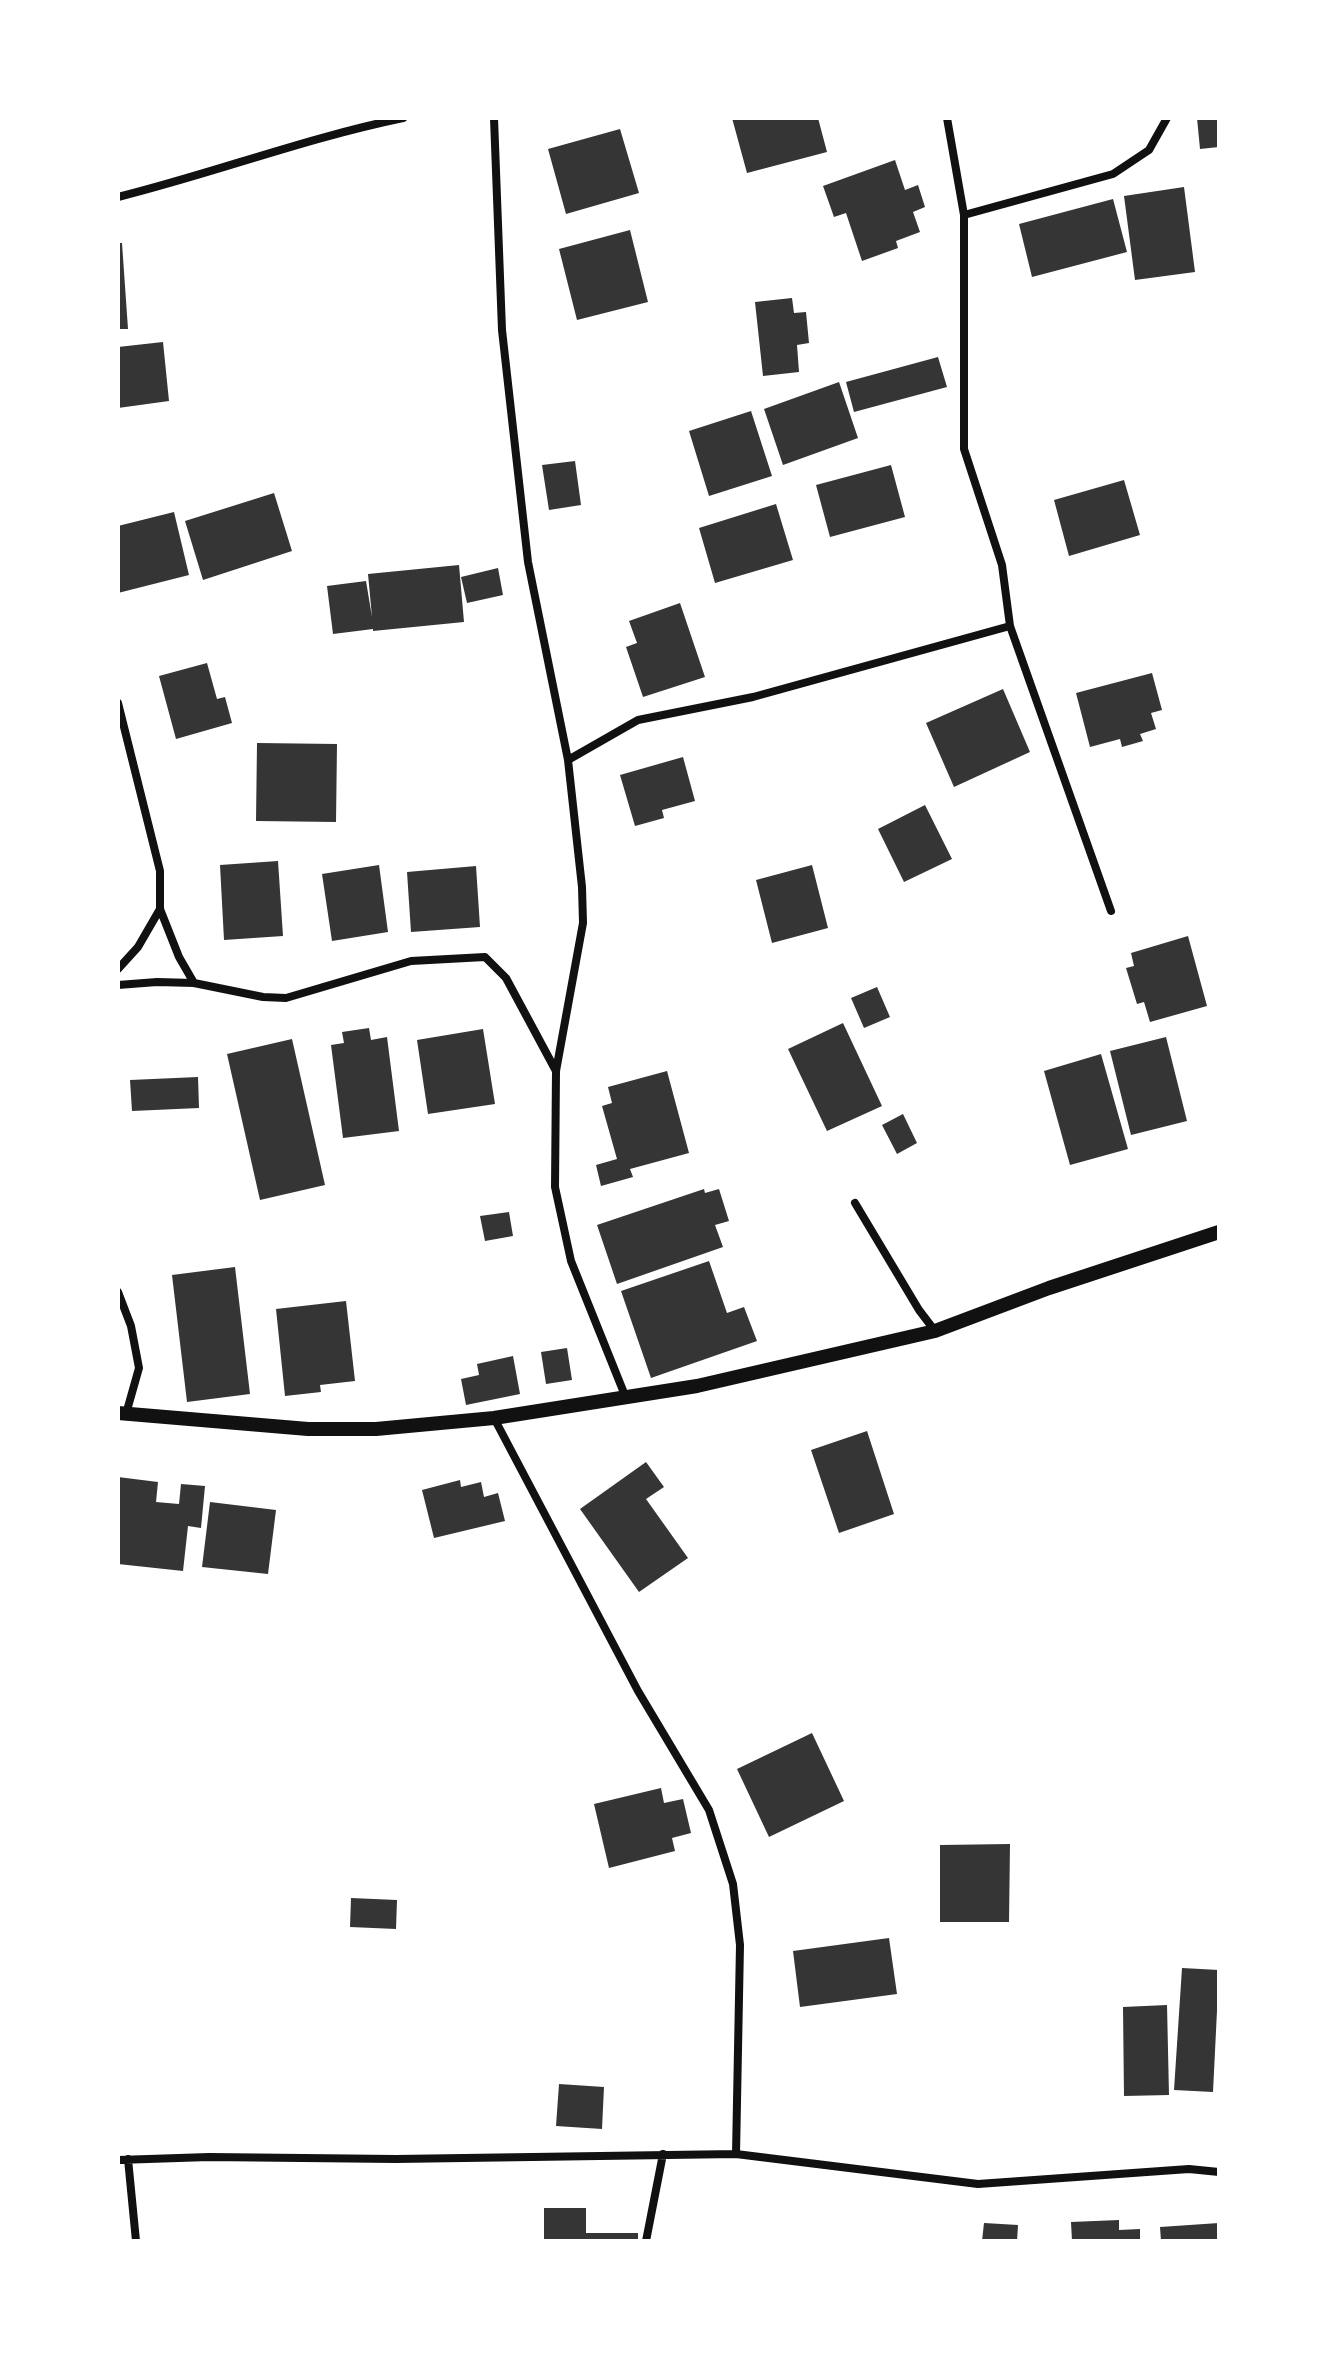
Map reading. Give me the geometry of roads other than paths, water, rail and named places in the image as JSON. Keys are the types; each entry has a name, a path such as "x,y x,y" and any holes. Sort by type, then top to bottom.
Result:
{"street":[{"path":"118,197 344,130 403,118"},
{"path":"494,118 502,330 524,531 568,760 582,887 583,923 556,1071 555,1187 571,1261 626,1398"},
{"path":"947,118 964,215 964,449 1002,565 1010,626 1111,911"},
{"path":"964,215 1113,174 1149,150 1167,118"},
{"path":"568,760 638,720 753,697 1010,626"},
{"path":"118,703 160,871 160,909 179,957 194,983"},
{"path":"118,969 138,947 160,909"},
{"path":"118,985 194,983 263,997 286,998 411,961 485,957 506,978 556,1071"},
{"path":"855,1203 919,1310 935,1331"},
{"path":"118,1292 131,1326 139,1368 122,1414 308,1429 376,1429 494,1418 697,1386 935,1331 1049,1288 1219,1232"},
{"path":"494,1418 638,1691 709,1810 733,1884 740,1945 736,2154"},
{"path":"646,2241 663,2154"},
{"path":"136,2241 123,2160 736,2154 978,2184 1189,2169 1219,2172"}]}
